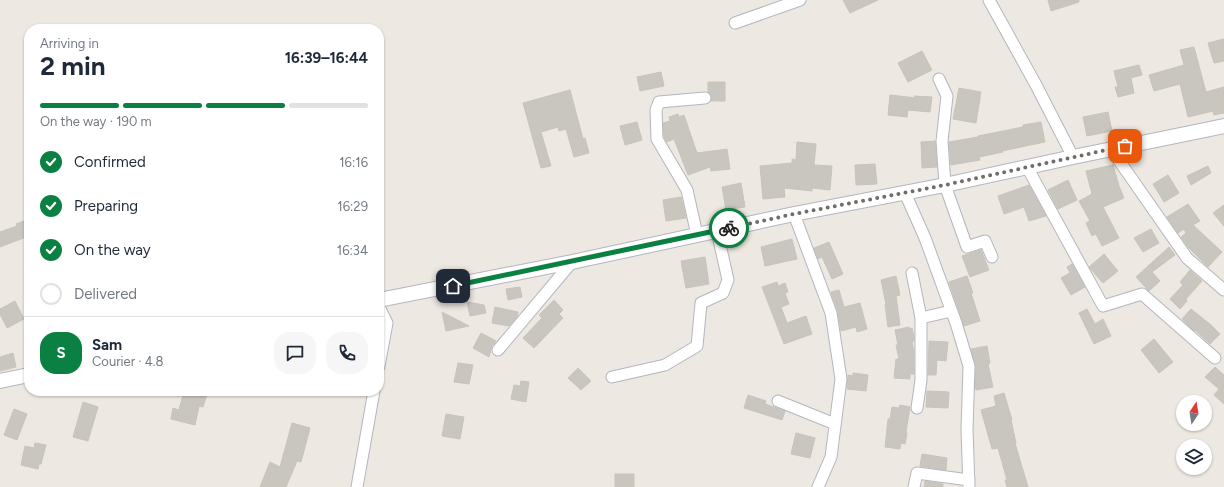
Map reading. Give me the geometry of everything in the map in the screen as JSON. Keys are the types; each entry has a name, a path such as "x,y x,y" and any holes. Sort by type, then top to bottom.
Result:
{"street":[{"path":"735,23 800,0"},
{"path":"989,0 1036,85 1073,157"},
{"path":"939,79 948,96 942,141 945,185 967,247 985,241 992,258"},
{"path":"697,235 687,190 657,140 656,110 659,102 705,98"},
{"path":"384,299 572,262 794,214 945,185 1224,126"},
{"path":"1111,149 1187,258 1224,290"},
{"path":"1027,167 1103,306 1142,294 1215,358"},
{"path":"905,193 925,238 969,366 967,430 969,483 917,473 914,487"},
{"path":"794,214 831,313 841,379 831,457 818,487"},
{"path":"612,377 665,365 697,346 701,304 723,293 728,280 717,231"},
{"path":"498,350 572,262"},
{"path":"912,273 921,318 921,380 917,408"},
{"path":"921,318 951,311"},
{"path":"384,317 387,323 384,339"},
{"path":"0,382 24,376"},
{"path":"357,487 373,396"},
{"path":"778,401 835,424"}],"building":[{"path":"843,0 878,0 850,13"},
{"path":"1048,0 1079,0 1079,2 1051,11"},
{"path":"1224,39 1224,61 1214,63 1208,43"},
{"path":"1194,47 1206,92 1224,87 1224,113 1214,115 1213,111 1188,117 1180,84 1154,91 1149,75 1184,65 1180,50"},
{"path":"922,51 932,70 908,82 898,63"},
{"path":"1139,65 1142,75 1131,78 1134,93 1118,97 1115,87 1118,87 1114,71"},
{"path":"661,72 664,86 640,91 637,77"},
{"path":"708,82 725,82 725,101 711,101 712,97 708,92"},
{"path":"959,88 981,92 976,123 953,119"},
{"path":"570,90 583,139 585,138 589,153 574,157 566,129 559,131 558,127 541,132 551,166 541,168 523,103"},
{"path":"890,95 916,98 914,96 932,97 930,112 908,110 907,117 888,115"},
{"path":"1108,112 1112,131 1087,136 1083,117"},
{"path":"678,114 679,117 684,115 697,153 727,149 730,169 711,171 710,167 688,175 674,139 667,142 664,137 663,123 670,121 669,117"},
{"path":"637,122 642,140 625,145 620,126"},
{"path":"1041,122 1045,142 979,157 980,160 951,165 949,142 978,137 1023,127 1023,125"},
{"path":"935,141 937,167 922,168 921,142"},
{"path":"797,142 816,144 814,165 832,166 830,190 812,188 812,191 784,188 785,197 763,199 760,166 792,163 792,159 796,160"},
{"path":"875,164 877,184 856,185 855,165"},
{"path":"1113,165 1124,198 1103,207 1119,238 1102,246 1096,234 1092,236 1086,223 1090,221 1079,201 1092,194 1086,171"},
{"path":"1208,166 1211,173 1191,185 1187,176"},
{"path":"1168,175 1179,193 1164,202 1153,184"},
{"path":"1068,180 1077,200 1058,209 1048,190"},
{"path":"741,183 745,207 726,210 722,187"},
{"path":"1029,185 1046,216 1029,221 1024,207 1004,214 998,196"},
{"path":"681,197 686,218 666,221 663,200"},
{"path":"1188,204 1200,221 1193,225 1222,252 1208,267 1188,247 1181,237 1186,233 1184,229 1178,233 1167,217"},
{"path":"1224,205 1224,226 1213,213"},
{"path":"24,221 24,238 0,247 0,232 17,226 16,224"},
{"path":"1151,229 1159,243 1143,252 1134,238"},
{"path":"792,239 797,259 765,266 761,247"},
{"path":"829,242 843,274 832,279 822,257 818,259 814,248"},
{"path":"1169,247 1175,255 1152,272 1160,281 1149,291 1136,277"},
{"path":"981,250 989,270 970,277 962,256"},
{"path":"1104,254 1118,271 1103,283 1089,267"},
{"path":"705,257 709,284 686,288 681,261"},
{"path":"1072,264 1085,287 1071,295 1061,278 1070,273 1067,267"},
{"path":"1190,270 1202,281 1186,299 1187,301 1180,309 1170,299 1183,285 1180,282"},
{"path":"896,276 900,295 896,296 900,325 888,327 886,304 881,280"},
{"path":"967,276 980,321 964,326 949,282"},
{"path":"777,282 778,286 785,283 788,292 785,293 789,304 781,307 787,323 806,316 812,334 784,344 762,287"},
{"path":"520,287 522,297 508,300 506,289"},
{"path":"839,290 844,307 860,303 867,329 857,332 856,327 841,331 838,312 831,292"},
{"path":"554,300 563,310 559,314 563,318 534,348 523,338 542,318 539,315"},
{"path":"15,301 24,319 7,328 0,314 0,309"},
{"path":"467,302 484,305 486,313 470,316"},
{"path":"495,307 518,312 517,317 509,326 492,323"},
{"path":"1087,309 1095,324 1103,319 1111,336 1094,344 1079,313"},
{"path":"1191,309 1220,334 1210,344 1182,319"},
{"path":"442,312 469,326 446,331"},
{"path":"909,327 910,329 912,328 914,337 914,341 912,342 914,352 914,374 910,374 910,379 894,378 896,359 899,359 895,330"},
{"path":"481,333 496,341 492,346 489,357 473,348"},
{"path":"1154,339 1173,362 1159,373 1141,350"},
{"path":"929,341 948,342 946,361 937,360 936,375 928,375"},
{"path":"987,346 990,363 988,364 993,387 976,390 976,366 971,349"},
{"path":"13,353 16,367 0,371 0,357"},
{"path":"458,363 473,365 469,384 454,382"},
{"path":"1215,367 1224,375 1224,404 1214,395 1219,389 1205,377"},
{"path":"578,368 591,381 581,390 568,378"},
{"path":"853,373 868,375 866,391 847,389 848,375 853,376"},
{"path":"521,381 529,382 526,402 511,399 514,385 520,386"},
{"path":"927,391 949,392 948,408 926,407"},
{"path":"1004,393 1012,420 1015,443 1028,487 1007,487 1005,480 1007,480 998,448 992,449 981,410 996,406 994,396"},
{"path":"748,395 766,401 765,404 785,411 782,420 744,408"},
{"path":"183,396 206,396 203,407 199,406 195,425 171,419 173,408 179,410"},
{"path":"83,402 98,407 88,441 73,437"},
{"path":"900,405 910,407 905,444 901,443 900,449 885,447 888,419 890,419 892,407 899,408"},
{"path":"14,409 27,414 17,440 4,435"},
{"path":"446,414 464,417 460,439 442,436"},
{"path":"292,423 310,428 301,462 297,461 286,487 260,487 270,462 280,467"},
{"path":"796,433 815,438 810,458 791,454"},
{"path":"35,443 46,445 41,464 39,464 38,469 21,465 25,446 34,448"},
{"path":"922,454 947,458 946,470 920,466"},
{"path":"615,474 634,474 634,487 615,487"},
{"path":"925,481 943,484 943,487 924,487"}],"way so far":[{"path":"729,228 945,185 1125,146"}],"route":[{"path":"453,286 729,228"}]}
